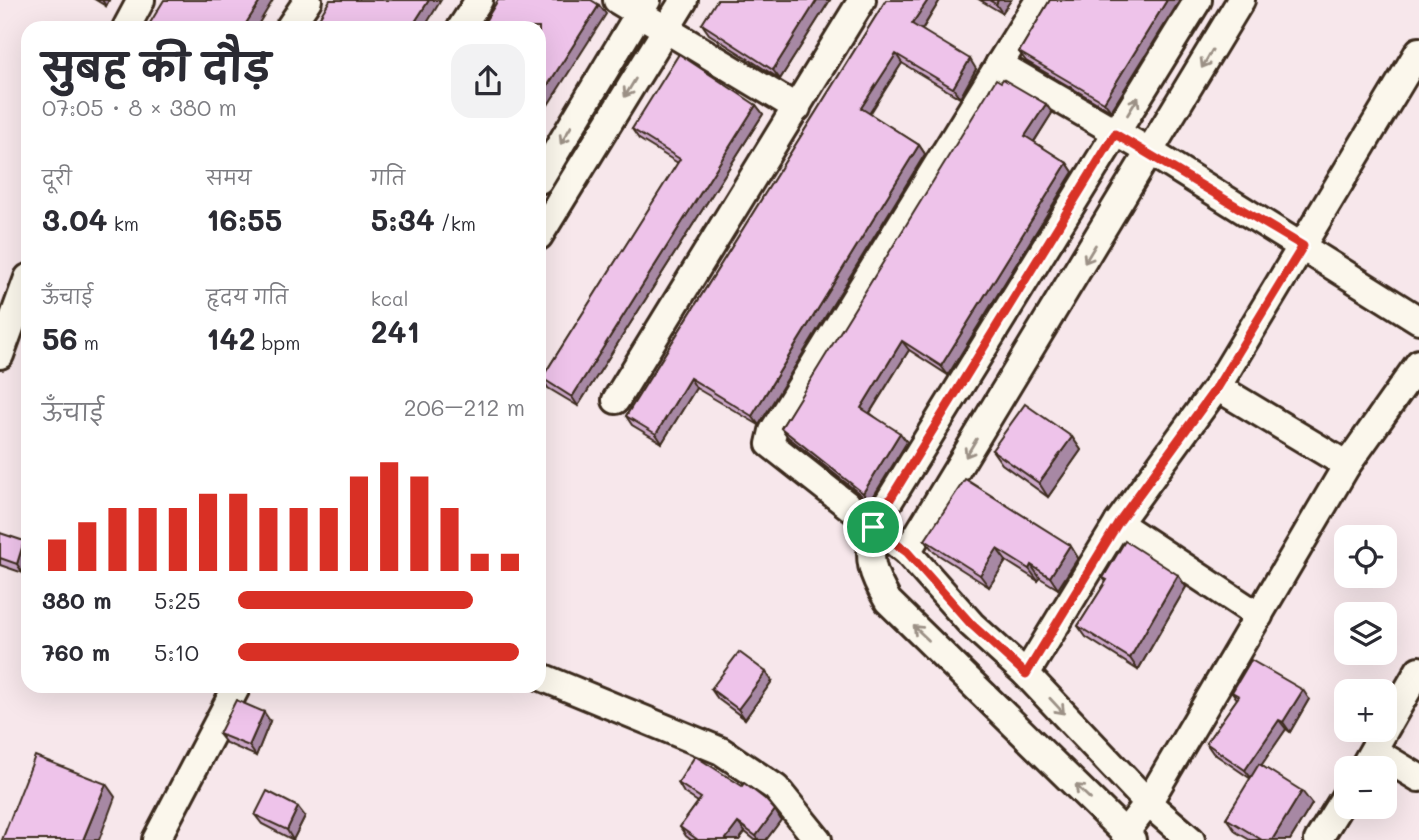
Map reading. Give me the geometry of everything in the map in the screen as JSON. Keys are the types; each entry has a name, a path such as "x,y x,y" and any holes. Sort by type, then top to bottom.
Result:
{"street":[{"path":"130,21 141,0"},
{"path":"294,21 307,0"},
{"path":"466,21 479,0"},
{"path":"546,225 684,0"},
{"path":"616,400 862,0"},
{"path":"1040,0 773,431 770,444 778,453 907,552 971,624 1026,674 1148,803 1191,840"},
{"path":"1198,0 873,527 869,553 873,576 888,601 1128,836 1348,465 1419,363"},
{"path":"907,552 1152,153 1241,0"},
{"path":"546,167 635,5 665,30 797,107"},
{"path":"1026,674 1118,523 1217,387 1419,51"},
{"path":"999,64 1115,134 1152,153 1419,320"},
{"path":"0,355 21,297"},
{"path":"1217,387 1348,465"},
{"path":"1118,523 1259,616"},
{"path":"1370,756 1419,670"},
{"path":"546,679 721,751 776,788 818,840"},
{"path":"156,840 233,693"},
{"path":"1397,770 1419,778"},
{"path":"1318,840 1334,814"}],"building":[{"path":"164,0 261,0 248,21 151,21"},
{"path":"330,0 429,0 416,21 317,21"},
{"path":"498,0 591,0 599,5 546,88 546,21 485,21"},
{"path":"717,0 817,0 773,70 702,24"},
{"path":"886,0 928,0 912,24 970,59 953,88 896,54 861,108 919,145 752,416 690,378 656,434 626,416"},
{"path":"1050,0 1167,0 1104,102 1019,52"},
{"path":"679,54 756,105 572,397 546,381 546,372 680,159 632,129"},
{"path":"996,79 1001,82 1003,79 1046,104 1025,136 1067,163 941,366 902,341 861,408 900,433 863,493 781,428"},
{"path":"1025,404 1072,437 1039,483 992,450"},
{"path":"965,479 1070,545 1050,577 1031,565 1029,569 997,549 980,575 925,540"},
{"path":"0,533 21,540 17,564 0,558"},
{"path":"1125,541 1178,575 1130,658 1078,626 1107,580 1103,578"},
{"path":"739,652 766,672 738,709 711,689"},
{"path":"1251,660 1303,690 1283,722 1279,720 1245,770 1206,743 1239,696 1232,692"},
{"path":"236,700 264,712 249,746 219,734"},
{"path":"35,756 106,784 83,840 2,840"},
{"path":"695,756 742,786 744,783 775,810 756,836 738,823 725,840 698,840 680,827 701,798 678,783"},
{"path":"1259,764 1302,791 1272,840 1262,840 1226,818"},
{"path":"267,791 298,807 287,830 255,815"}],"route":[{"path":"1115,134 1152,153 1303,246 1217,387 1118,523 1026,674 971,624 907,552 873,527 1115,134"}]}
